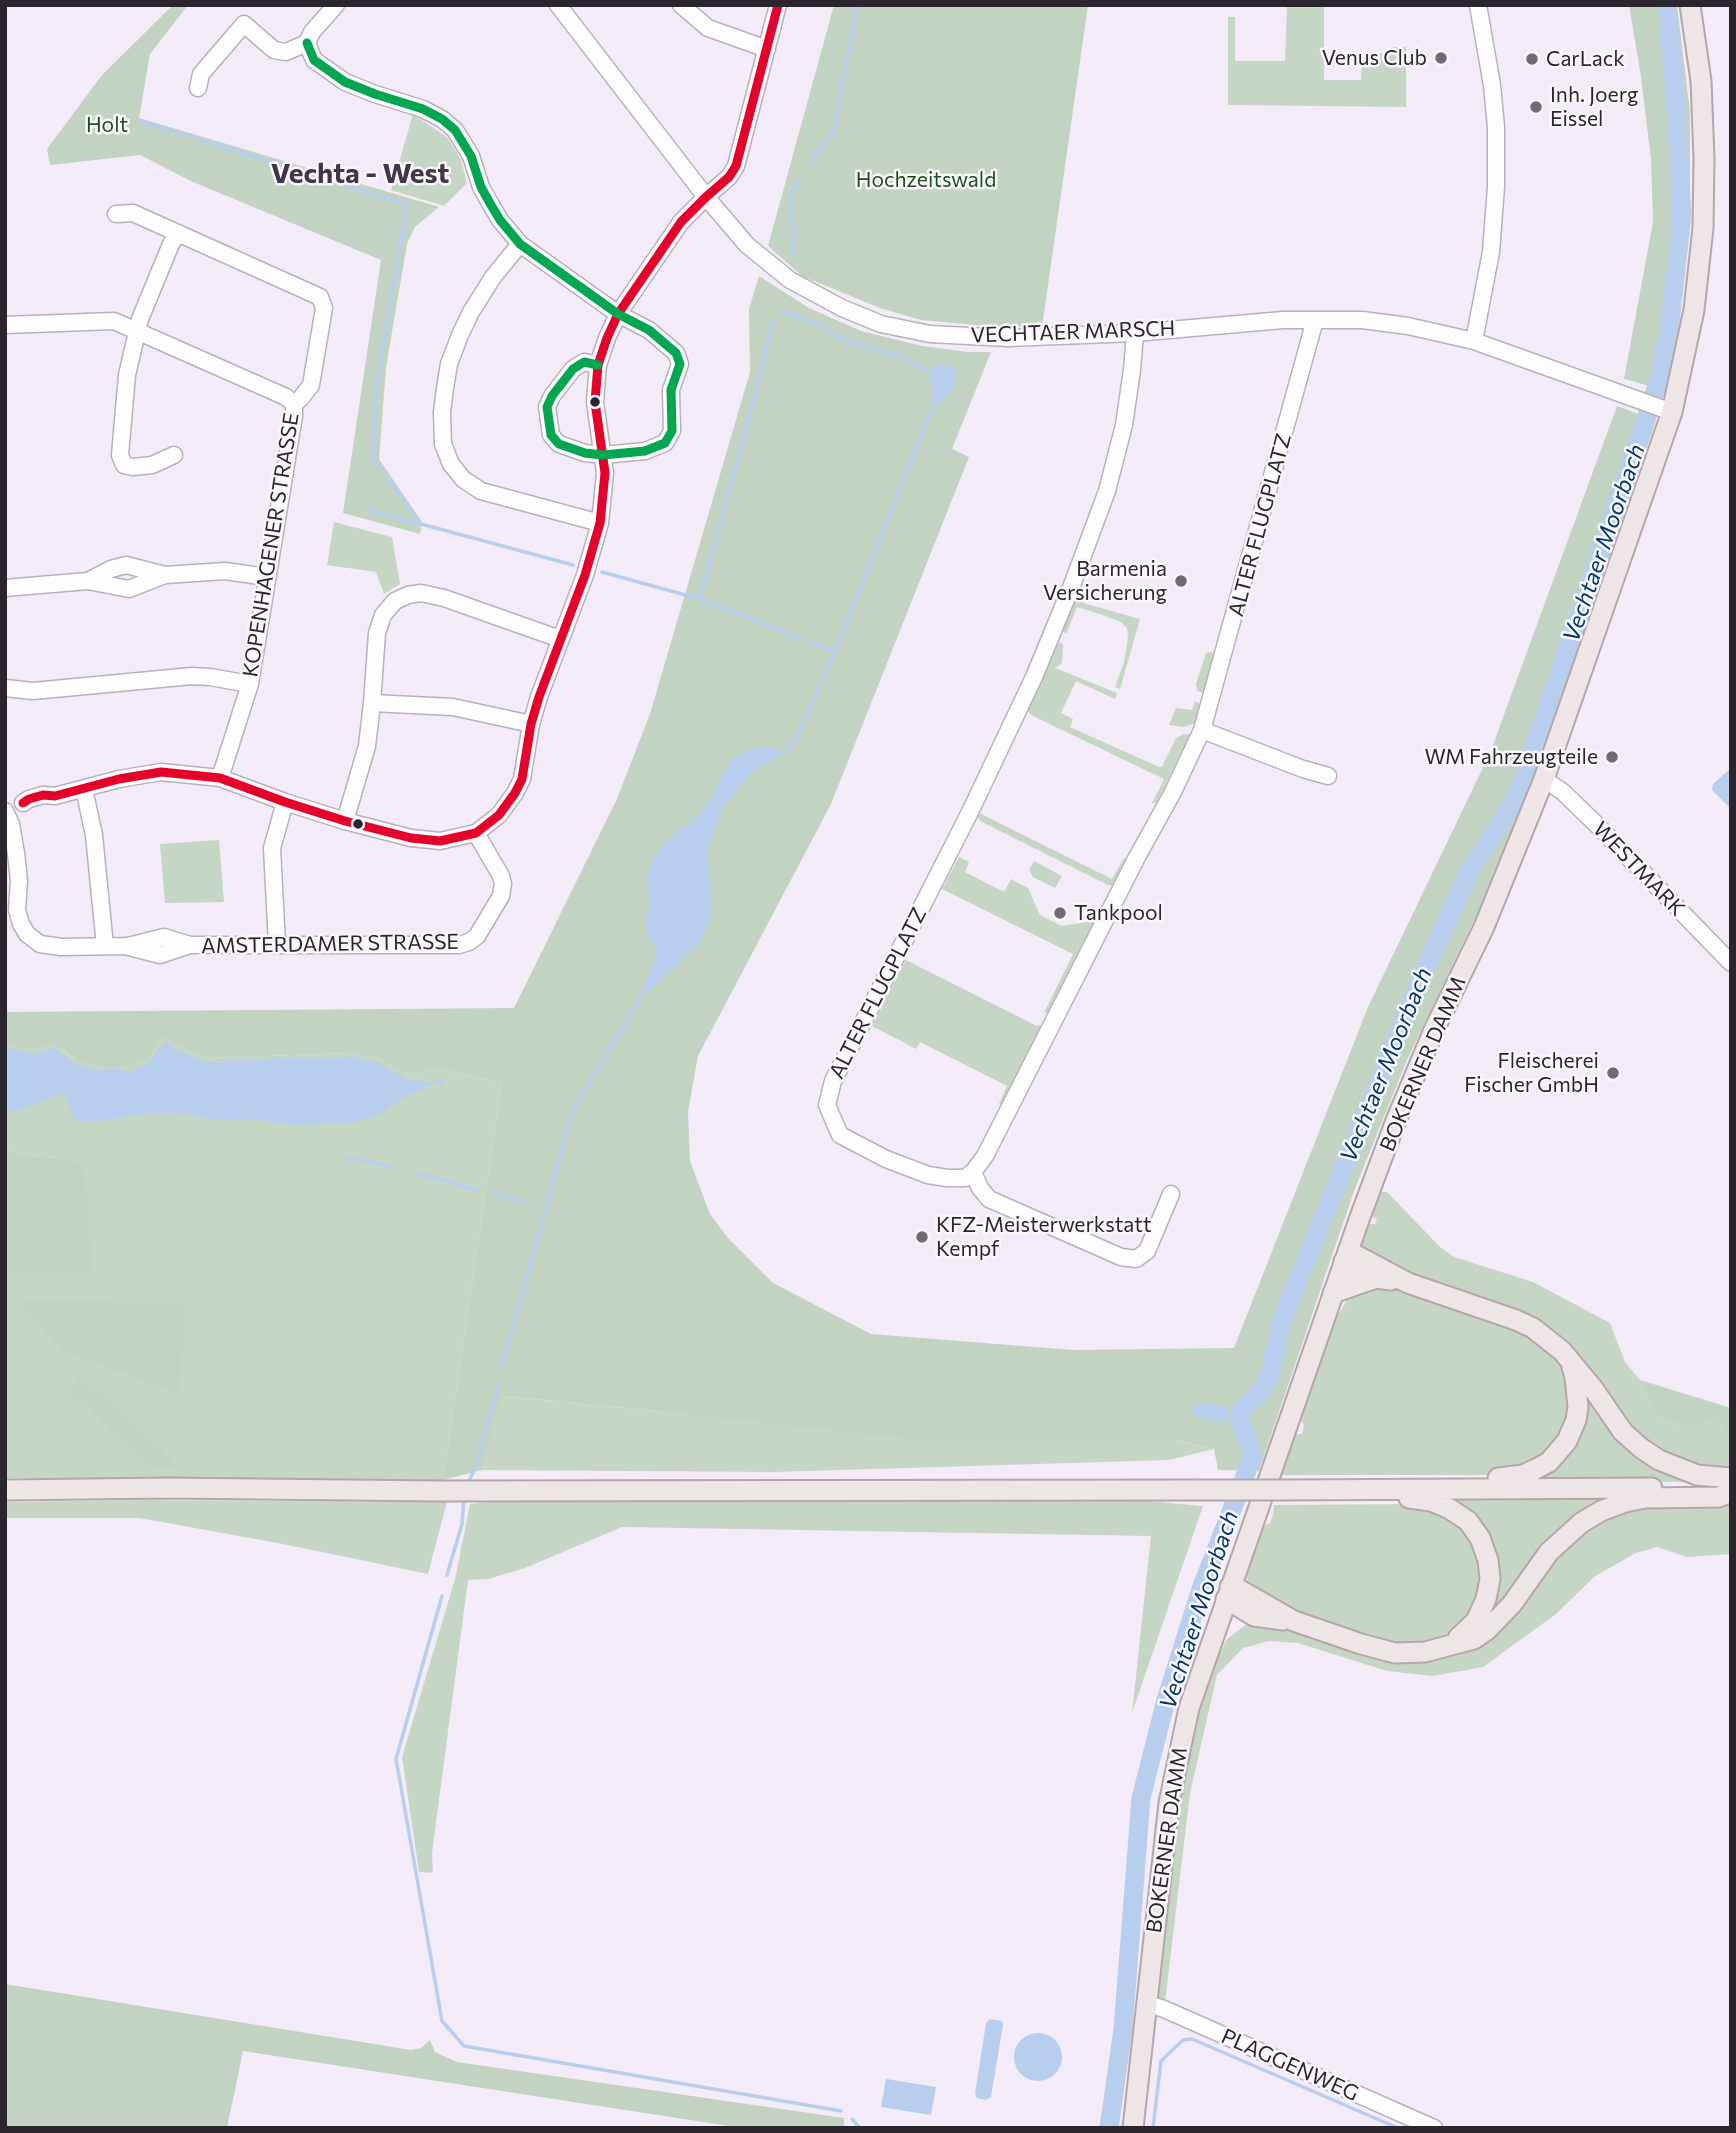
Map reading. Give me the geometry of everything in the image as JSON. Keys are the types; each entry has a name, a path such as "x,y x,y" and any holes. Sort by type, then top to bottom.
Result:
{"main road":[{"name":"BOKERNER DAMM","path":"1133,2128 1171,1791 1189,1708 1346,1256 1405,1100 1434,1030 1483,927 1544,779 1665,410 1694,310 1703,229 1704,158 1701,81 1690,5"},
{"path":"1346,1256 1360,1272 1376,1278 1408,1283"},
{"path":"1346,1256 1408,1283 1533,1328 1549,1339 1569,1360 1623,1432 1641,1448 1659,1460 1688,1472 1731,1478"},
{"path":"1333,1293 1376,1278"},
{"path":"1405,1489 1430,1480 1523,1475 1549,1462 1567,1441 1576,1420 1578,1396 1569,1360"},
{"path":"5,1483 40,1483 55,1490"},
{"path":"1335,1489 1362,1497 1431,1501 1468,1521 1480,1538 1488,1560 1490,1579 1486,1599 1476,1621 1443,1649"},
{"path":"5,1490 1731,1490"},
{"path":"1228,1593 1240,1590 1294,1621 1395,1653 1410,1654 1443,1649 1474,1639 1487,1630 1512,1604 1549,1552 1581,1523 1601,1511 1646,1498 1719,1497 1731,1490"},
{"path":"1228,1593 1254,1616"},
{"path":"1214,1632 1254,1616 1294,1621"}],"street":[{"path":"198,88 201,74 244,24 274,50 286,52 307,43 312,32 336,5"},
{"name":"VECHTAER MARSCH","path":"558,5 706,197 747,245 790,280 842,309 881,324 930,334 1008,338 1135,332 1283,320 1362,320 1474,341 1665,410"},
{"path":"681,5 708,27 767,49"},
{"path":"5,804 23,803 43,795 55,796 119,779 161,772 220,778 345,821 411,838 440,841 476,833 499,816 522,779 531,724 585,575 600,523 604,491 603,455 595,402 598,365 607,338 618,314 681,222 729,177 736,166 778,5"},
{"path":"1474,341 1491,252 1496,187 1496,127 1492,85 1478,5"},
{"path":"307,43 314,60 345,82 423,109 442,119 455,130 471,156 481,187 491,205 520,244 618,314 649,331 676,353 680,363 671,390 671,431 665,443 645,451 603,455 585,453 559,444 551,435 547,407 552,396 573,369 584,362 598,365"},
{"path":"116,214 133,213 320,297 324,308 311,385 294,404"},
{"path":"174,455 152,465 133,467 124,465 120,455 127,375 141,319 178,233"},
{"path":"520,244 493,277 471,312 449,363 442,412 443,444 451,464 463,479 481,491 600,523"},
{"name":"ALTER FLUGPLATZ","path":"1135,332 1124,425 1107,491 1072,585 1034,677 974,803 833,1082 827,1105 840,1135 886,1159 929,1175 965,1178 985,1156 1136,859 1173,792 1202,730 1315,320"},
{"name":"KOPENHAGENER STRASSE","path":"5,325 114,321 286,397 294,404 250,684 220,778"},
{"path":"89,581 111,569 126,565 165,575"},
{"path":"5,588 89,581 129,589 165,575 225,571 267,577"},
{"path":"345,821 367,746 377,633 383,615 395,601 408,594 421,593 444,598 560,639"},
{"path":"5,688 33,691 192,676 250,684"},
{"path":"372,703 453,707 531,724"},
{"path":"1202,730 1328,776"},
{"name":"WESTMARK","path":"1544,779 1563,792 1598,826 1731,963"},
{"path":"84,789 94,835 105,946"},
{"path":"277,945 272,848 285,802"},
{"name":"AMSTERDAMER STRASSE","path":"5,811 11,824 16,853 21,924 27,934 40,944 61,947 128,946 164,937 190,945 458,945 469,942 477,936 501,896 503,884 476,833"},
{"path":"973,1172 980,1188 989,1199 1121,1257 1136,1259 1147,1251 1171,1194"},
{"name":"PLAGGENWEG","path":"1146,2003 1434,2128"}],"green space":[{"name":"Holt","path":"173,5 188,5 150,54 139,118 439,207 415,227 407,244 386,367 379,459 422,522 420,534 343,513 381,260 193,182 140,155 50,165 47,149 102,75"},
{"name":"Hochzeitswald","path":"834,5 1088,5 1042,327 987,326 921,320 880,308 802,276 768,246"},
{"path":"1287,5 1324,5 1324,80 1361,80 1362,66 1376,66 1376,53 1388,53 1389,47 1406,47 1406,107 1228,105 1228,17 1235,17 1235,61 1285,61"},
{"path":"1629,5 1677,5 1690,112 1690,207 1683,293 1664,390 1624,379 1653,222 1651,159"},
{"path":"413,114 448,138 461,160 467,183 444,206 391,190"},
{"path":"759,276 809,308 861,331 922,346 991,352 952,449 969,457 831,804 698,1056 688,1112 690,1161 710,1214 728,1238 773,1283 871,1334 1073,1350 1234,1348 1368,1007 1490,753 1617,406 1656,421 1527,796 1479,910 1407,1060 1354,1191 1259,1471 1218,1470 1214,1449 1177,1440 902,1438 501,1396 482,1470 443,1480 502,1083 437,1068 409,1074 379,1059 351,1053 203,1058 164,1038 147,1059 123,1067 94,1065 75,1059 55,1045 33,1050 5,1045 5,1012 514,1008 617,799 650,714 750,372 749,309"},
{"path":"334,522 392,537 400,584 384,594 376,572 327,565"},
{"path":"1076,593 1085,596 1083,603 1140,619 1120,689 1115,687 1124,662 1127,628 1121,622 1077,607 1066,634 1062,630"},
{"path":"1060,642 1063,645 1062,663 1055,668 1117,693 1115,699 1076,681 1061,713 1073,719 1070,727 1159,767 1162,767 1176,738 1184,734 1190,735 1157,802 1152,803 1164,779 1031,715 1028,711"},
{"path":"1208,652 1216,653 1204,693 1197,691 1196,684"},
{"path":"1195,701 1200,704 1195,723 1184,727 1169,725 1176,708 1192,710"},
{"path":"975,811 1112,879 1124,858 1128,860 1114,886 1108,885 980,821"},
{"path":"219,840 224,902 165,903 160,844"},
{"path":"959,857 969,862 965,872 1004,892 1011,879 1028,888 1040,915 1062,926 1094,921 1052,1011 1044,1013 1073,954 942,889"},
{"path":"1034,861 1062,876 1055,888 1033,877 1029,870"},
{"path":"906,960 1037,1026 1041,1025 1042,1029 1004,1104 999,1104 1007,1086 920,1042 916,1049 872,1026"},
{"path":"164,1038 203,1058 351,1053 379,1059 409,1074 437,1068 502,1083 443,1480 203,1482 149,1478 5,1478 5,1271 91,1271 62,1158 25,1156 5,1148 5,1045 33,1050 55,1045 74,1059 147,1059"},
{"path":"5,1148 25,1156 62,1158 85,1165 91,1272 5,1271"},
{"path":"1376,1192 1387,1192 1440,1247 1454,1257 1533,1282 1610,1323 1625,1362 1640,1380 1655,1415 1688,1428 1716,1415 1731,1437 1731,1474 1690,1466 1635,1436 1575,1352 1368,1252 1362,1245 1362,1237 1368,1224 1375,1224 1377,1219 1370,1216"},
{"path":"1366,1287 1395,1288 1424,1295 1529,1335 1558,1358 1566,1376 1571,1403 1567,1423 1559,1440 1538,1460 1493,1475 1280,1475 1292,1435 1302,1434 1304,1425 1297,1415 1324,1339 1348,1298"},
{"path":"13,1298 184,1305 181,1394 64,1351"},
{"path":"81,1376 181,1469 155,1469 68,1391"},
{"path":"1640,1380 1731,1408 1731,1437 1716,1416 1688,1428 1655,1415"},
{"path":"1582,1388 1691,1482 1530,1481 1557,1463"},
{"path":"500,1396 680,1413 1176,1440 1214,1449 1169,1460 774,1472 482,1470"},
{"path":"1437,1495 1615,1495 1524,1576 1476,1632 1494,1567"},
{"path":"1135,1500 1203,1506 1132,1713 1151,1536 622,1527 525,1568 488,1579 468,1580 432,1853 433,1873 419,1872 402,1757 455,1579 470,1504 498,1501"},
{"path":"5,1502 447,1502 428,1574 140,1518 5,1518"},
{"path":"1660,1503 1731,1504 1731,1554 1687,1557 1657,1547 1636,1553 1595,1576 1556,1614 1483,1667 1433,1676 1387,1671 1298,1643 1269,1641 1243,1648 1217,1675 1190,1793 1165,2002 1162,2002 1156,1995 1171,1837 1191,1731 1212,1669 1227,1639 1247,1624 1257,1623 1277,1625 1411,1662 1434,1661 1461,1654 1486,1641 1568,1541 1617,1512"},
{"path":"1419,1504 1448,1515 1471,1538 1483,1568 1477,1604 1460,1628 1445,1639 1434,1643 1403,1645 1381,1641 1290,1609 1249,1584 1248,1564 1261,1526 1270,1523 1274,1505"},
{"path":"5,1984 411,2050 421,2048 430,2040 435,2052 457,2062 844,2118 844,2128 742,2128 243,2051 227,2128 5,2128"}],"water":[{"path":"942,363 955,370 956,381 939,404 932,401 929,374 930,369"},
{"path":"759,747 772,748 781,753 753,771 722,809 708,847 712,902 710,920 699,944 647,993 644,992 642,990 655,960 655,947 648,935 646,922 649,905 648,875 652,860 669,838 691,822 710,801 733,759"},
{"path":"1731,768 1731,809 1712,790 1713,784"},
{"path":"165,1041 179,1051 201,1060 218,1063 275,1057 352,1057 377,1062 407,1080 435,1083 405,1097 378,1115 354,1122 330,1124 295,1125 253,1119 213,1119 177,1113 147,1113 101,1121 78,1121 73,1117 66,1096 60,1094 10,1114 5,1106 5,1048 37,1054 54,1048 81,1066 96,1070 113,1068 130,1072 149,1063"},
{"path":"1201,1403 1229,1407 1225,1422 1194,1416 1192,1411"},
{"path":"990,2019 1002,2021 1003,2025 991,2097 986,2100 977,2098 975,2094 986,2023"},
{"path":"1038,2033 1055,2040 1062,2057 1055,2074 1038,2081 1021,2074 1014,2057 1021,2040"},
{"path":"886,2079 936,2087 931,2115 881,2107"}],"waterway":[{"path":"811,162 835,128 858,5"},
{"name":"Vechtaer Moorbach","path":"1109,2128 1123,2029 1141,1798 1166,1700 1201,1589 1252,1458 1239,1420 1242,1410 1259,1394 1270,1375 1282,1319 1421,978 1469,872 1518,795 1659,380 1670,322 1682,215 1667,5"},
{"path":"138,120 407,205 377,382 373,458 421,524 573,565"},
{"path":"792,254 795,232 792,193 798,180"},
{"path":"781,311 825,327 842,339 904,358 931,373"},
{"path":"700,599 773,320"},
{"path":"781,753 789,750 797,737 835,652 936,398"},
{"path":"368,510 420,524"},
{"path":"602,572 700,599 802,639"},
{"path":"811,642 835,652"},
{"path":"501,1369 573,1110 644,992"},
{"path":"435,1083 442,1082"},
{"path":"347,1157 390,1166"},
{"path":"416,1173 477,1190"},
{"path":"493,1193 524,1202"},
{"path":"467,1485 476,1466 498,1387"},
{"path":"447,1575 462,1524 464,1499"},
{"path":"442,1596 396,1759 442,2021 464,2046 841,2111"},
{"path":"1153,2128 1161,2061 1183,2040 1192,2039 1398,2128"},
{"path":"852,2119 860,2128"}],"transit line":[{"path":"23,803 43,795 55,796 119,779 161,772 220,778 345,821 411,838 440,841 476,833 499,815 522,779 531,724 539,697 585,575 600,523 605,473 595,402 598,365 607,338 618,314 681,222 729,177 736,166 778,5"},
{"path":"307,43 314,60 345,82 423,109 442,119 455,130 471,156 481,187 491,205 520,244 618,314 649,330 676,353 680,364 671,390 672,431 665,443 645,451 603,455 585,453 559,444 551,435 547,407 552,396 573,369 584,362 598,365"}],"place":[{"name":"Venus Club","path":"1441,58"},
{"name":"CarLack","path":"1532,59"},
{"name":"Inh. Joerg Eissel","path":"1536,107"},
{"name":"Barmenia Versicherung","path":"1181,581"},
{"name":"WM Fahrzeugteile","path":"1612,757"},
{"name":"Tankpool","path":"1060,913"},
{"name":"Fleischerei Fischer GmbH","path":"1613,1073"},
{"name":"KFZ-Meisterwerkstatt Kempf","path":"922,1237"}],"district":[{"name":"Vechta - West","path":"360,174"}]}
